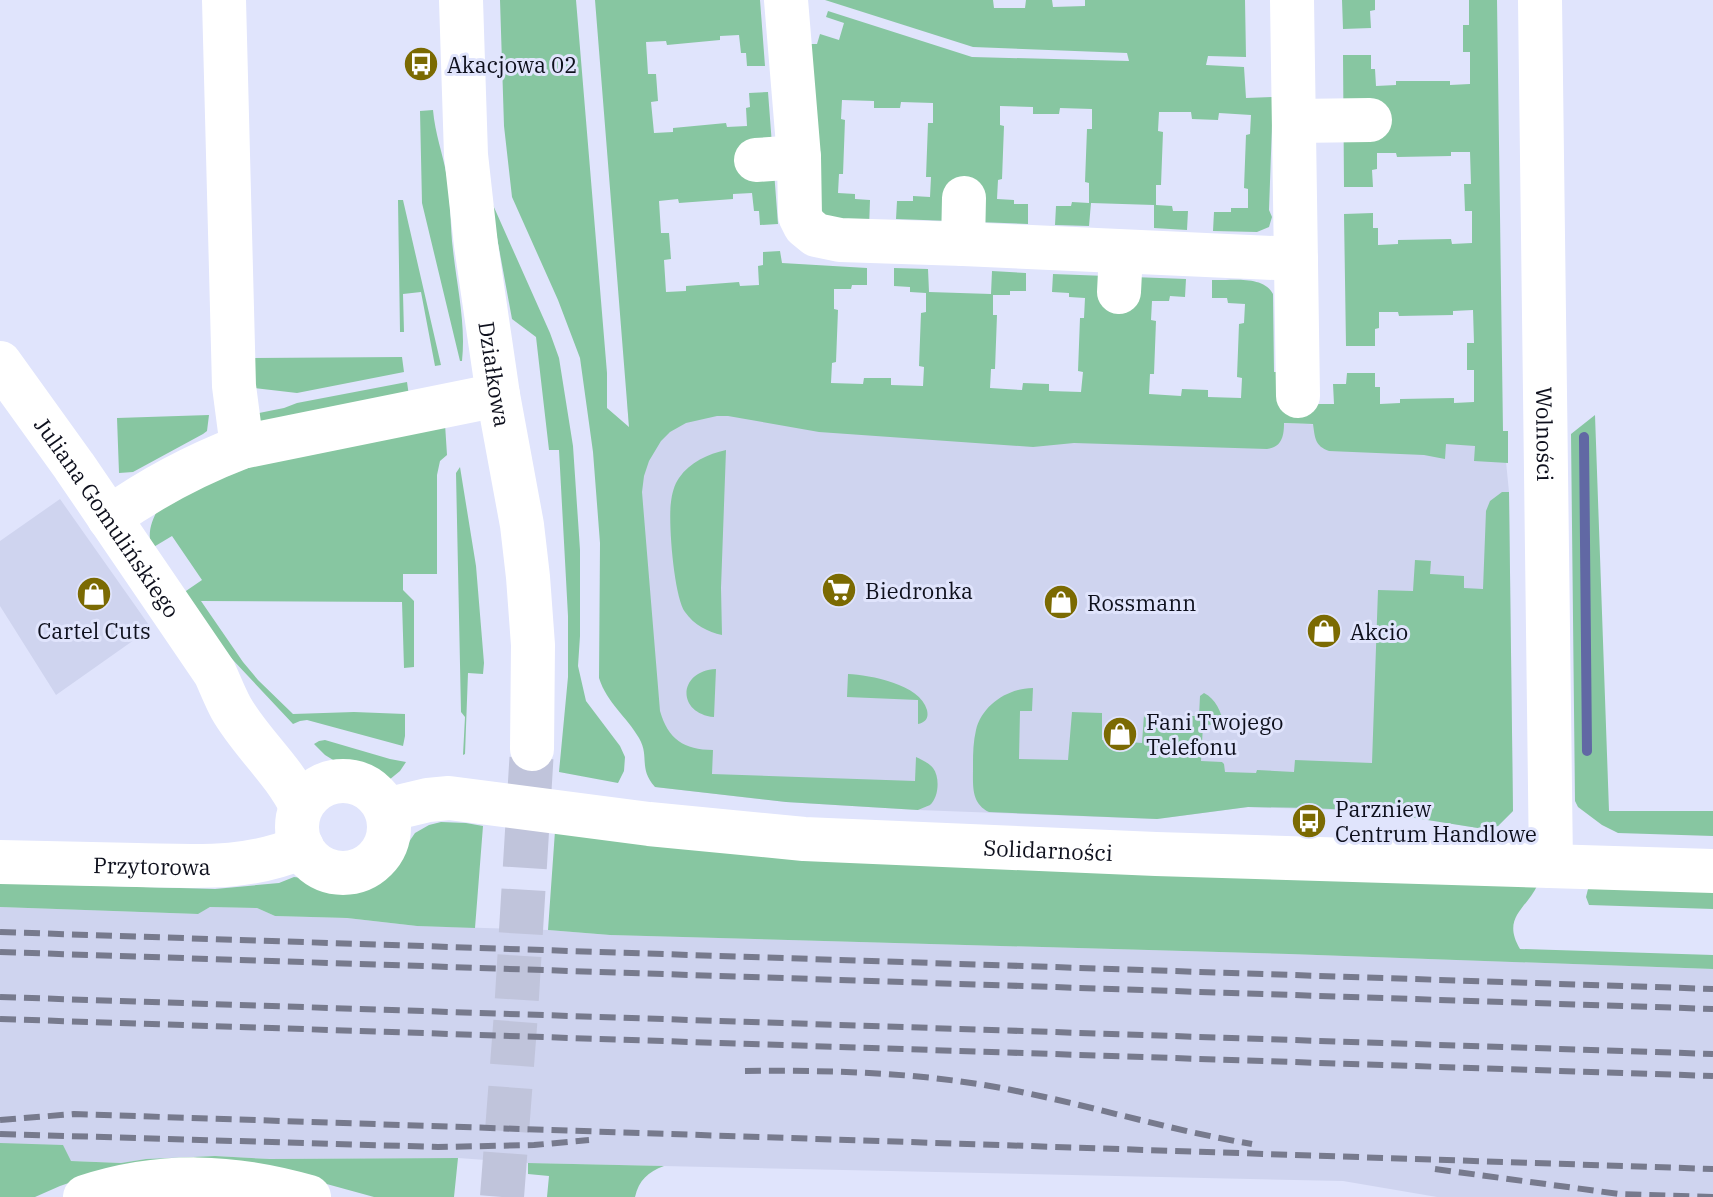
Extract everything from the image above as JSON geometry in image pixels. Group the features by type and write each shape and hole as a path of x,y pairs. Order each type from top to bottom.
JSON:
{"street":[{"path":"224,0 234,386 242,447"},
{"name":"Działkowa","path":"461,0 466,155 476,245 528,577 533,645 532,749"},
{"path":"786,0 799,157 800,216 805,226 816,235 840,240 963,244 1120,272 1296,259"},
{"path":"1292,0 1298,396"},
{"name":"Wolności","path":"1540,0 1551,866"},
{"path":"1295,121 1370,120"},
{"path":"756,160 799,157"},
{"path":"963,244 964,198"},
{"name":"Juliana Gomulińskiego","path":"0,363 215,673 250,692 311,812"},
{"path":"109,518 176,477 242,447 498,395"},
{"path":"341,780 364,785 373,791 386,810 390,830 388,839 378,857 362,869 352,873 332,872 314,863 311,812 341,780"},
{"name":"Solidarności","path":"386,810 449,798 649,824 804,839 1125,853 1713,871"},
{"name":"Przytorowa","path":"0,862 208,866 252,863 268,860 311,812"},
{"path":"85,1197 111,1189 196,1178 253,1184 309,1197"}],"shaded area":[{"path":"627,400 1503,431 1509,492 1513,811 1498,826 1484,829 1371,811 1248,807 1157,819 786,802 655,787"},
{"path":"60,499 151,628 56,695 0,606 0,541"},
{"path":"0,907 197,914 210,907 257,908 275,916 610,935 1713,969 1713,1197 1437,1197 1343,1181 528,1163 458,1158 270,1159 215,1156 121,1163 4,1158 0,1161"}],"green space":[{"path":"500,0 576,0 607,373 607,408 629,427 595,0 760,0 765,66 747,66 746,53 741,53 739,35 667,45 666,41 646,42 648,74 656,74 658,101 651,102 654,133 726,123 727,127 747,126 749,93 768,92 778,224 760,225 759,211 754,211 752,193 733,194 733,199 679,203 678,199 659,201 661,233 669,233 671,259 664,260 666,292 686,291 686,286 739,282 740,286 759,285 758,266 763,265 763,252 780,251 782,263 867,268 867,285 834,289 834,309 838,310 836,362 832,363 831,383 863,384 864,378 891,378 891,385 923,386 924,367 919,366 921,313 926,312 926,293 910,292 910,287 894,286 894,268 928,269 929,292 991,294 992,271 1026,273 1026,291 993,295 993,315 997,315 995,369 991,369 990,388 1022,390 1023,383 1049,384 1049,391 1081,392 1083,372 1078,371 1080,318 1084,318 1085,298 1052,292 1053,274 1186,279 1185,297 1170,296 1169,301 1152,301 1151,320 1156,321 1154,374 1150,374 1149,394 1181,396 1182,389 1208,390 1208,397 1241,398 1242,378 1237,377 1239,324 1244,323 1245,304 1228,303 1227,298 1212,298 1212,280 1237,280 1262,284 1273,294 1274,372 1284,372 1316,404 1334,404 1333,384 1346,384 1347,373 1375,373 1375,387 1380,387 1380,404 1400,403 1400,399 1454,398 1454,403 1474,402 1474,370 1467,370 1467,343 1474,343 1473,310 1453,311 1453,315 1399,316 1398,312 1379,312 1375,346 1346,346 1344,214 1373,213 1373,228 1378,228 1378,245 1398,244 1398,240 1451,239 1452,244 1472,243 1472,211 1465,211 1464,184 1471,184 1470,152 1451,152 1451,156 1397,157 1396,153 1377,153 1377,169 1372,170 1373,187 1344,187 1343,55 1371,55 1376,86 1396,85 1396,81 1470,84 1470,52 1463,52 1463,25 1469,25 1469,0 1497,0 1503,431 1508,431 1508,463 1474,461 1475,446 1446,444 1445,459 1424,455 1329,451 1318,444 1313,424 1284,423 1281,440 1267,449 1074,443 1033,447 819,432 728,416 686,423 661,441 649,461 642,492 660,711 668,729 686,745 713,750 712,774 915,781 916,757 933,768 938,787 930,805 918,810 786,802 655,787 645,768 639,738 607,695 599,678 600,543 593,452 580,358 512,197 504,126"},
{"path":"825,0 993,0 994,8 1025,8 1026,0 1052,0 1053,7 1085,6 1085,0 1245,0 1246,57 1208,56 1206,65 1244,67 1246,98 1273,97 1269,210 1272,217 1269,227 1257,232 1213,231 1214,212 1248,208 1248,189 1244,188 1246,135 1250,134 1251,115 1219,113 1218,120 1192,119 1191,112 1159,112 1158,131 1163,132 1161,185 1156,185 1156,205 1172,206 1173,211 1188,211 1187,230 1154,228 1154,205 1091,203 1089,226 1055,225 1056,206 1071,206 1072,202 1089,203 1089,183 1085,182 1087,129 1092,129 1092,109 1060,108 1059,114 1033,114 1033,107 1000,106 1000,125 1004,126 1002,179 998,180 997,199 1028,204 1028,224 896,219 897,201 913,201 913,196 930,197 931,177 926,177 928,123 933,123 933,103 901,102 900,108 874,108 874,101 842,100 841,119 845,120 843,174 839,174 838,193 855,194 855,199 870,200 869,228 822,221 803,44 817,44 820,34 839,40 844,23 826,17 828,11 972,57 1129,61 1127,53 973,47"},
{"path":"1342,0 1375,0 1375,10 1370,11 1371,28 1343,29"},
{"path":"433,110 448,186 462,319 462,361 422,203 420,111"},
{"path":"398,200 403,200 441,365 435,366 421,292 403,294 404,332 400,332"},
{"path":"491,205 559,358 573,446 580,550 578,666 586,701 625,757 624,771 618,783 559,772 568,677 568,616 559,450 549,450 536,337 512,319"},
{"path":"402,357 404,372 297,393 245,387 245,358"},
{"path":"407,382 409,396 269,423 257,420 254,414 297,403"},
{"path":"209,415 207,431 203,434 133,472 119,473 117,418"},
{"path":"1595,415 1609,811 1713,811 1713,836 1618,833 1602,825 1578,807 1575,801 1571,434"},
{"path":"445,424 447,455 440,461 437,475 437,574 403,574 403,590 414,601 414,667 404,668 402,602 201,601 243,662 293,714 405,714 405,736 403,746 307,720 293,724 216,642 183,593 202,580 172,536 152,548 150,533 158,509 225,472"},
{"path":"726,450 722,635 697,624 681,604 673,559 670,512 671,499 683,472 700,460"},
{"path":"460,467 476,566 484,663 483,674 468,673 463,755 465,717 461,712 456,473"},
{"path":"1502,492 1509,492 1513,811 1498,826 1484,829 1371,811 1310,808 1248,807 1157,819 989,812 976,799 974,740 979,721 997,700 1014,691 1033,688 1032,711 1020,711 1019,759 1068,760 1072,712 1102,713 1102,740 1142,743 1144,715 1166,716 1167,726 1187,727 1188,716 1199,716 1200,696 1204,693 1217,706 1224,724 1203,725 1201,761 1222,762 1225,772 1294,772 1295,760 1372,763 1378,590 1413,591 1415,560 1431,561 1430,574 1464,576 1464,588 1483,589 1486,511 1490,501"},
{"path":"716,669 714,717 693,708 686,692 694,677 703,671"},
{"path":"848,674 869,676 905,687 922,701 927,710 926,720 918,724 918,700 847,697"},
{"path":"325,740 406,762 389,780 380,778 325,755 314,744"},
{"path":"441,822 483,826 475,928 275,916 257,908 210,907 198,914 0,907 0,883 215,889 279,883 294,877 333,887 353,887 366,884 392,867 415,833"},
{"path":"555,831 1538,884 1514,921 1513,929 1520,949 1713,955 1713,969 610,935 548,930"},
{"path":"1589,885 1713,889 1713,909 1589,905 1586,897"},
{"path":"0,1143 63,1145 71,1161 121,1163 215,1156 270,1159 458,1158 454,1197 374,1197 272,1169 92,1175 35,1197 0,1197"},
{"path":"528,1163 664,1166 645,1177 635,1197 547,1197 549,1176 528,1174"}],"waterway":[{"path":"1584,437 1587,751"}],"tunnel":[{"path":"502,1197 532,749"}],"railway":[{"path":"0,932 1713,989"},
{"path":"0,952 1713,1009"},
{"path":"0,997 1713,1054"},
{"path":"0,1019 1713,1076"},
{"path":"745,1071 865,1073 955,1081 1018,1091 1252,1144"},
{"path":"0,1120 74,1114 1713,1169"},
{"path":"0,1134 438,1147 534,1145 589,1140"},
{"path":"1435,1169 1619,1194 1713,1197"}],"place":[{"name":"Akacjowa 02","path":"421,64"},
{"name":"Biedronka","path":"839,590"},
{"name":"Cartel Cuts","path":"94,594"},
{"name":"Rossmann","path":"1061,602"},
{"name":"Akcio","path":"1324,631"},
{"name":"Fani Twojego Telefonu","path":"1120,734"},
{"name":"Parzniew Centrum Handlowe","path":"1309,821"}]}
